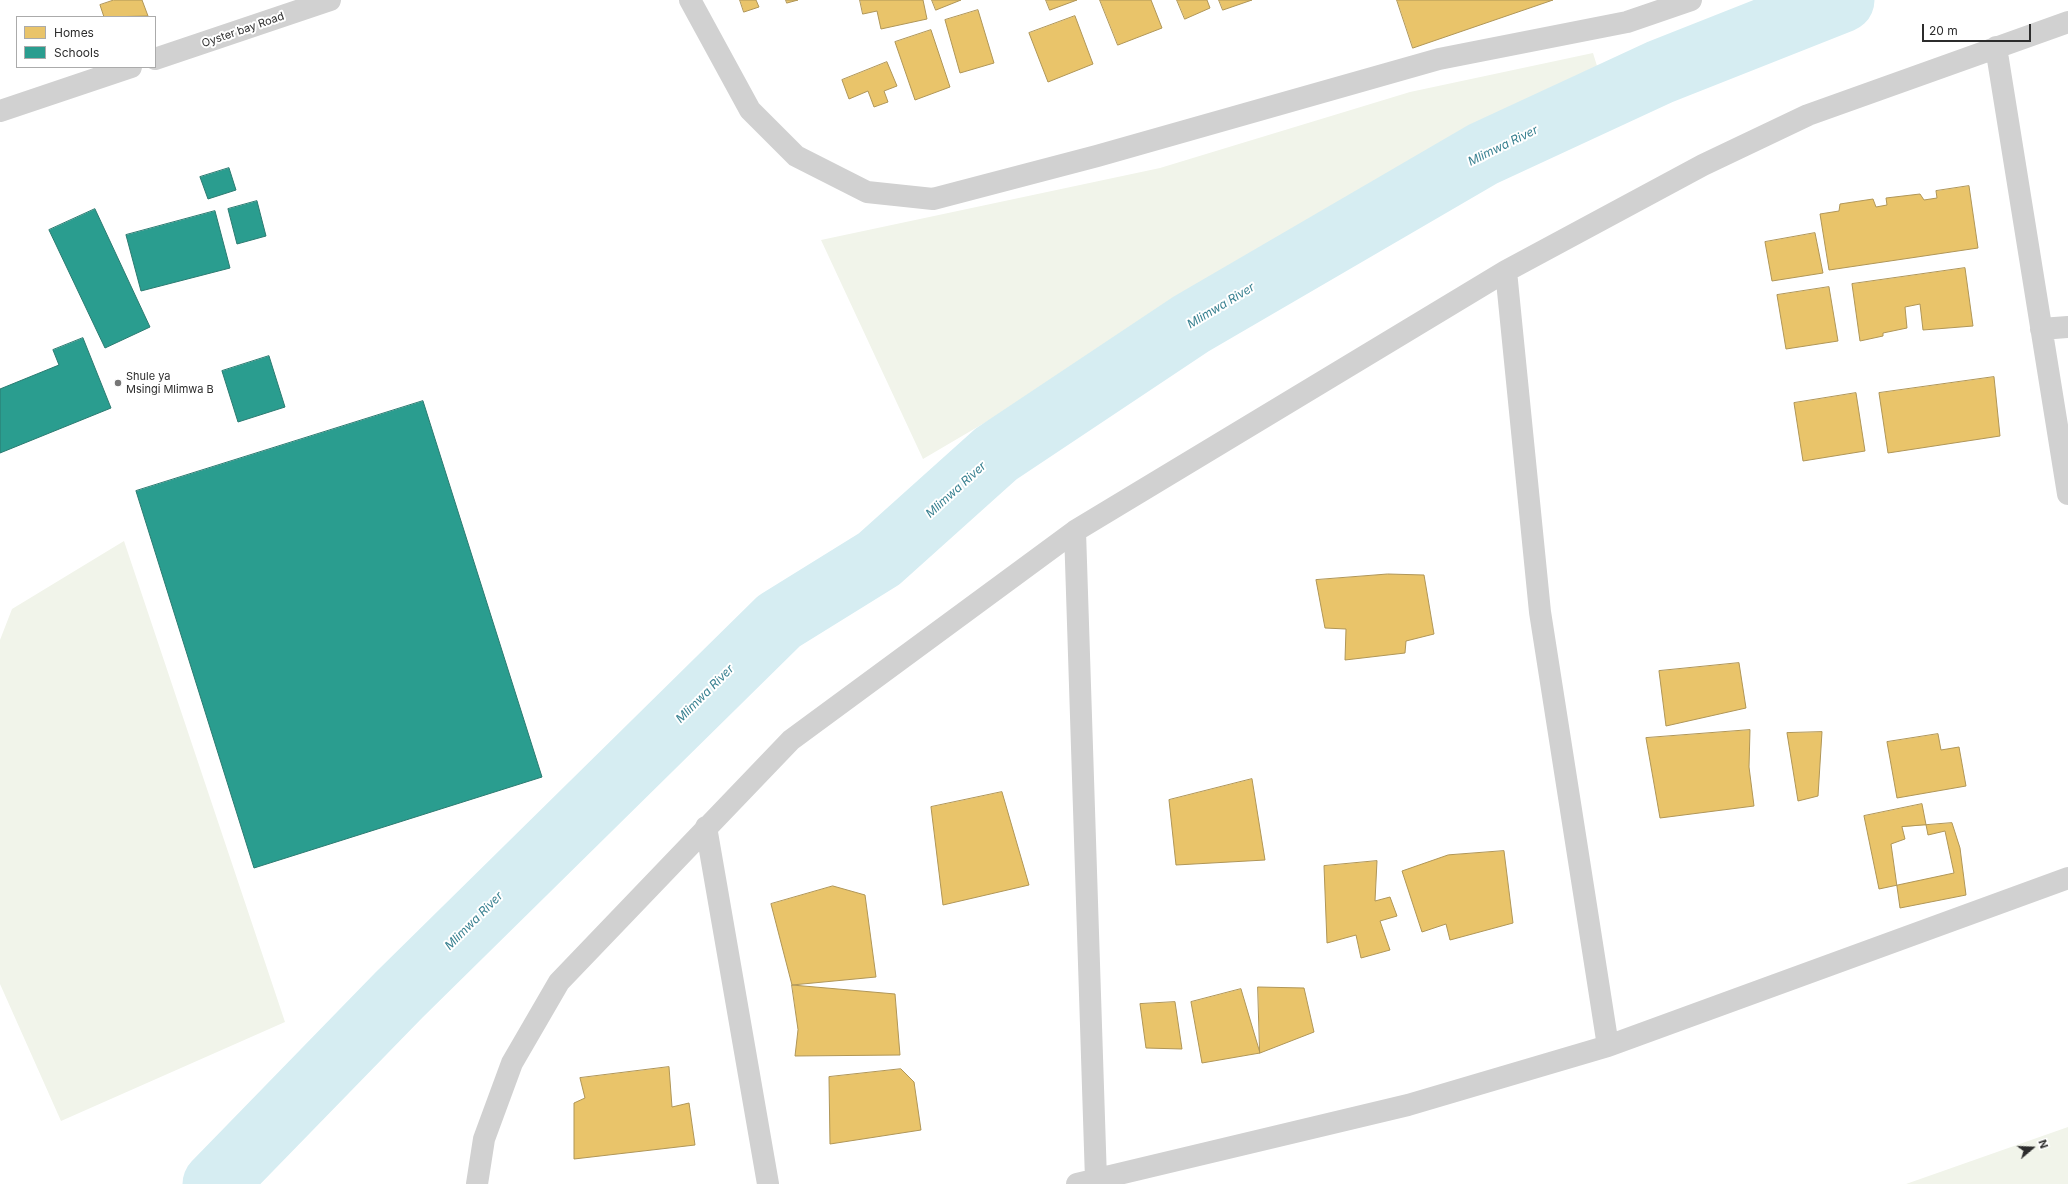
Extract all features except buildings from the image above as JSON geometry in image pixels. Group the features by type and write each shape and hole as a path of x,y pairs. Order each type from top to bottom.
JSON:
{"street":[{"name":"Oyster bay Road","path":"156,59 330,0"},
{"path":"690,0 750,110 796,156 867,192 933,199 1097,156 1439,59 1627,22 1691,0"},
{"path":"477,1184 484,1139 512,1063 559,982 791,740 1075,531 1506,270 1703,165 1808,115 2068,22"},
{"path":"1996,47 2068,494"},
{"path":"0,111 128,68"},
{"path":"1506,270 1540,612 1608,1046"},
{"path":"2041,329 2068,328"},
{"path":"1075,531 1087,1182 1408,1105 1608,1046 2068,878"},
{"path":"706,827 768,1184"}],"shaded area":[{"path":"1593,53 1601,79 1393,183 923,459 821,240 1160,168 1410,92"},
{"path":"124,541 285,1022 61,1121 0,984 0,640 12,609"},
{"path":"2068,1127 2068,1184 1906,1184"}],"waterway":[{"name":"Mlimwa River","path":"215,1184 399,995 779,621 879,559 996,454 1191,324 1483,154 1660,72 1842,0"}],"place":[{"name":"Shule ya Msingi Mlimwa B","path":"118,383"}]}
